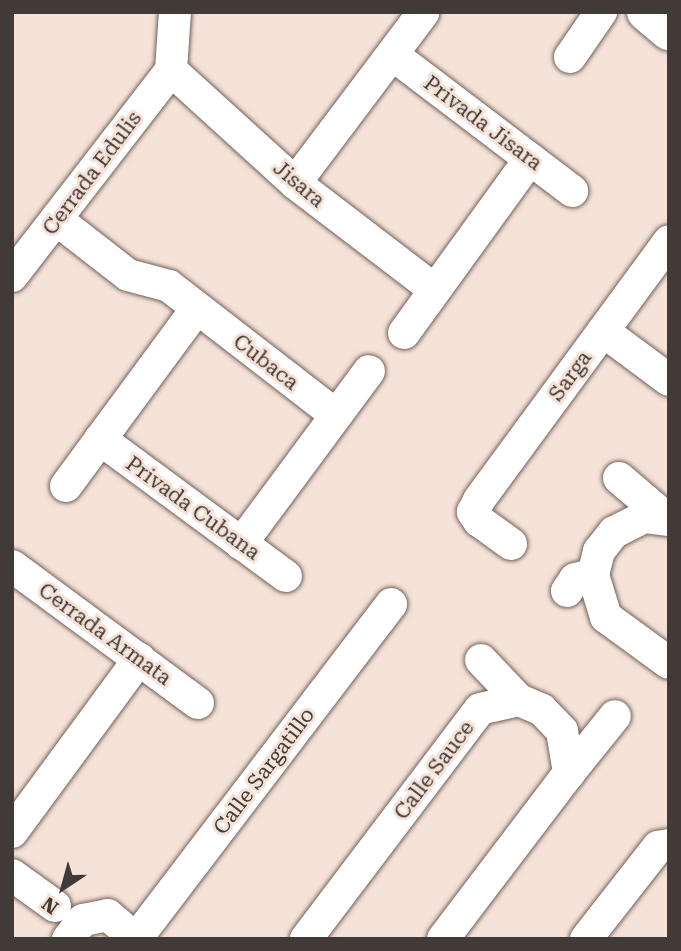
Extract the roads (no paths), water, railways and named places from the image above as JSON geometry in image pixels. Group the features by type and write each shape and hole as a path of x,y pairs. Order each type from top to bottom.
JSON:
{"street":[{"path":"171,69 175,12"},
{"path":"570,57 601,12"},
{"path":"646,12 669,31"},
{"path":"295,183 423,13"},
{"name":"Privada Jisara","path":"393,55 572,191"},
{"name":"Jisara","path":"171,69 295,183 435,290"},
{"name":"Cerrada Edulis","path":"12,276 24,238 56,219 171,69"},
{"path":"404,333 530,159"},
{"name":"Cubaca","path":"56,219 128,275 153,278 197,308 336,415"},
{"name":"Sarga","path":"511,544 473,512 669,241"},
{"path":"66,486 197,308"},
{"path":"603,331 669,380"},
{"path":"241,544 369,371"},
{"name":"Privada Cubana","path":"100,439 286,576"},
{"path":"619,478 667,519"},
{"path":"667,519 644,517 614,532 599,551 593,575 607,617 669,663"},
{"name":"Cerrada Armata","path":"12,566 198,703"},
{"path":"567,591 575,579 593,575"},
{"name":"Calle Sargatillo","path":"136,939 391,604"},
{"path":"12,832 139,659"},
{"path":"481,660 519,700 562,731 569,773"},
{"name":"Calle Sauce","path":"306,939 480,709 519,700"},
{"path":"443,939 615,716"},
{"path":"586,939 665,841"},
{"path":"12,875 55,906"},
{"path":"68,939 83,920 108,915 136,939"}]}
